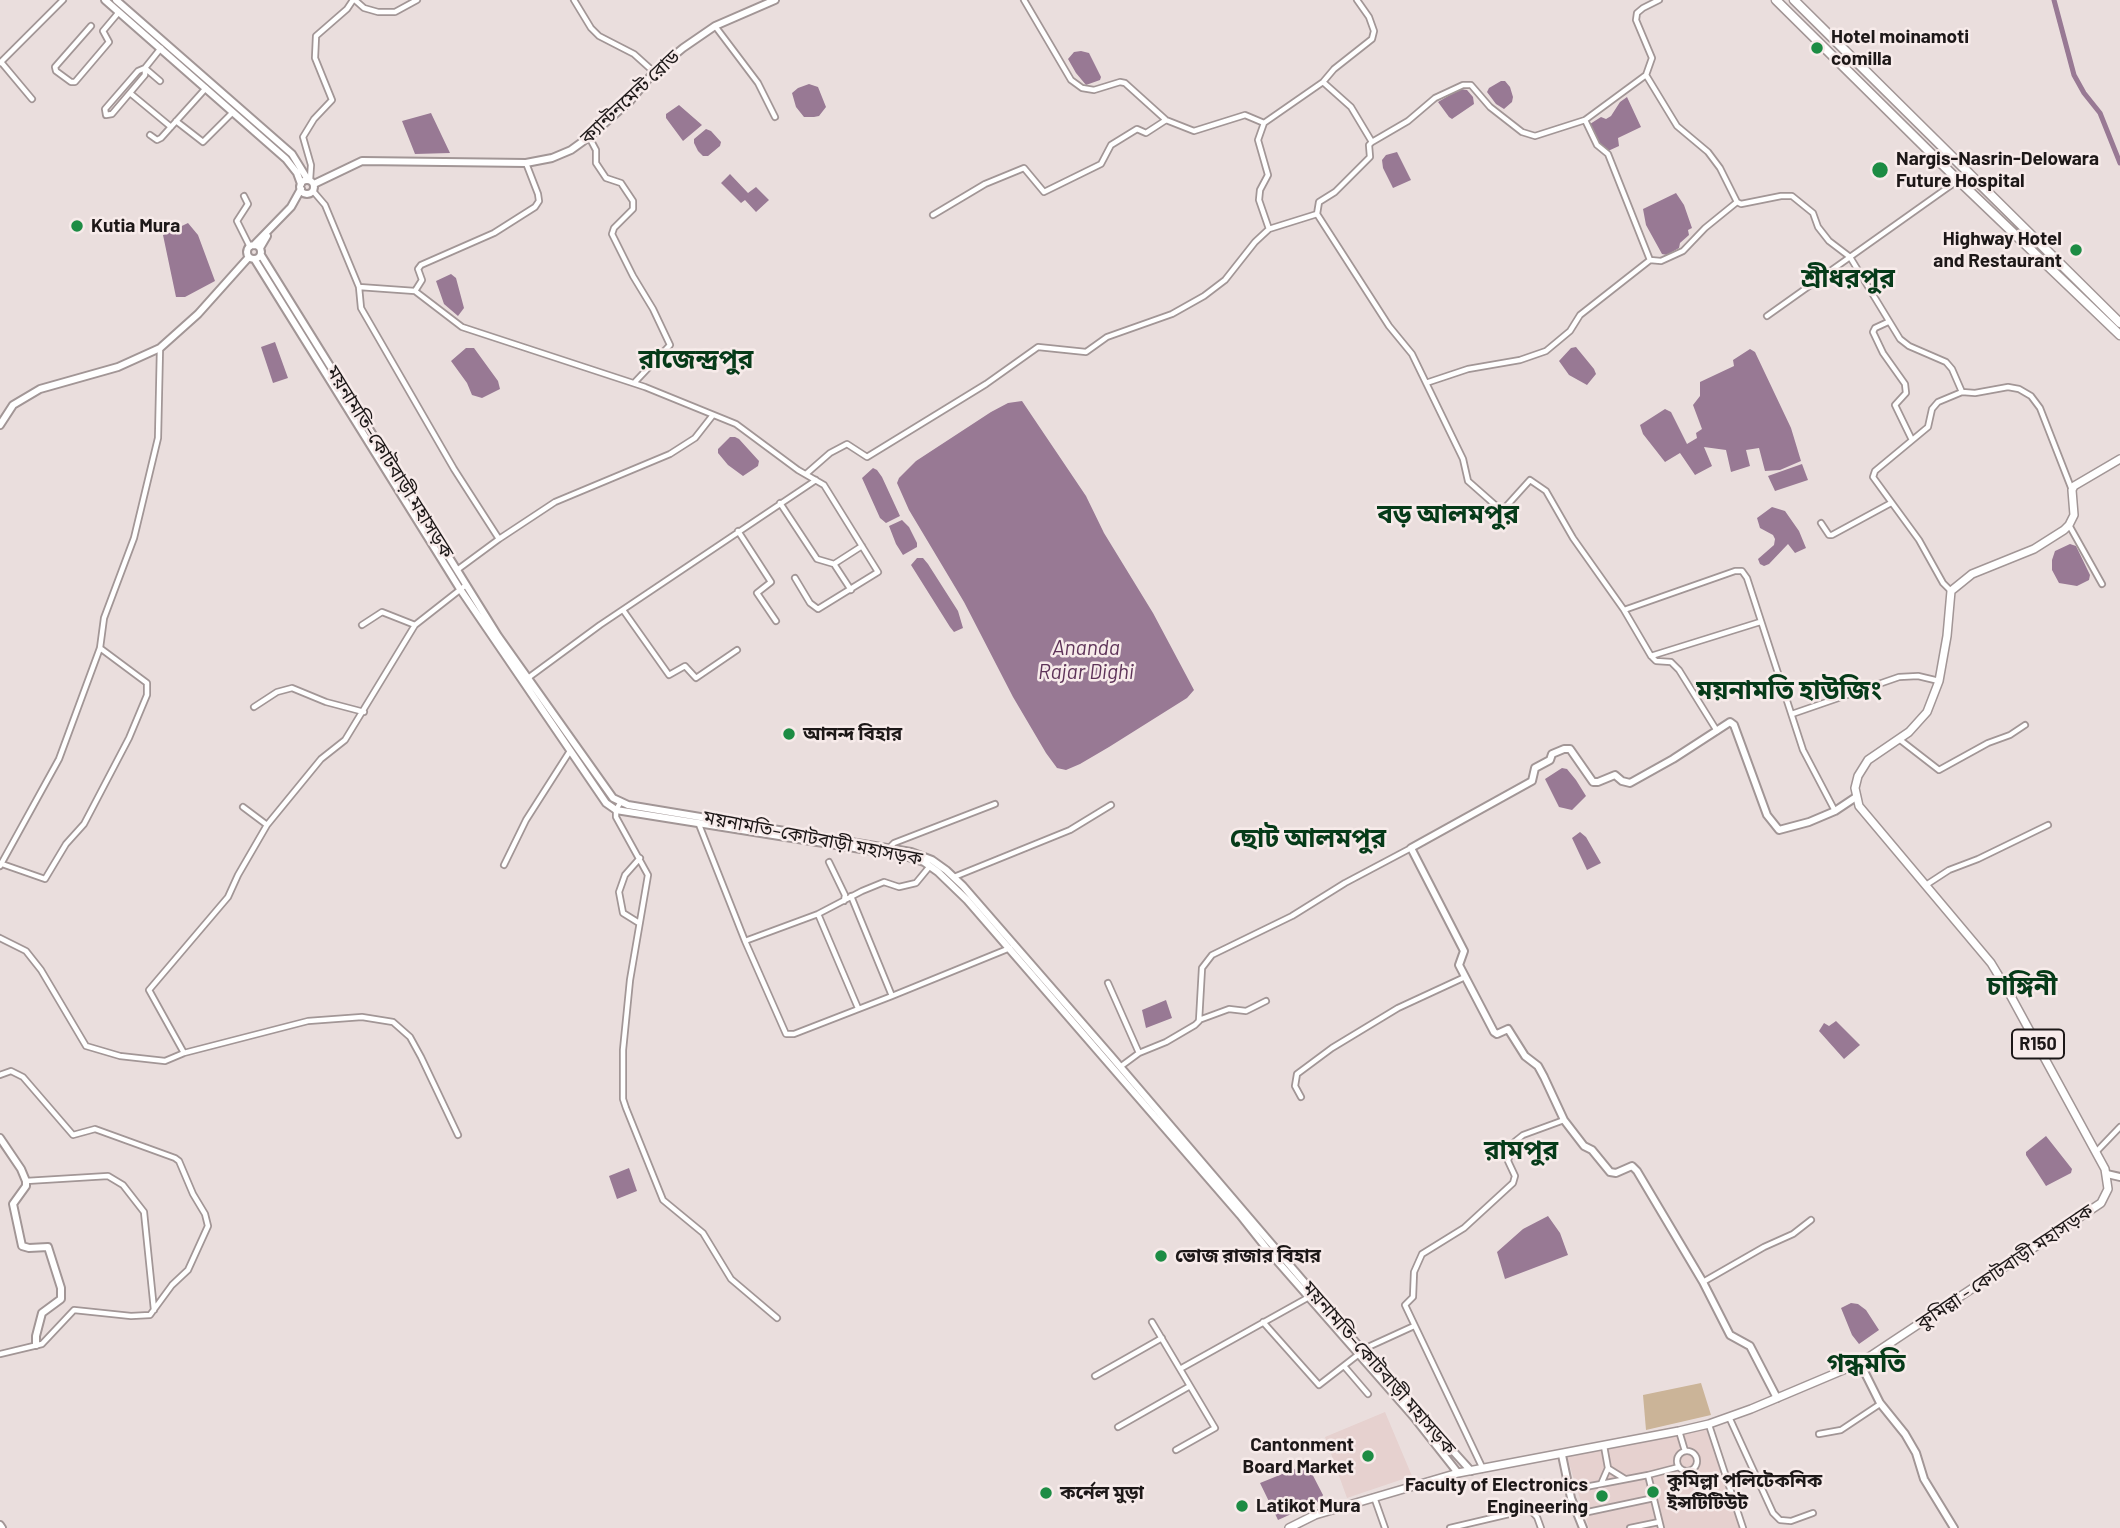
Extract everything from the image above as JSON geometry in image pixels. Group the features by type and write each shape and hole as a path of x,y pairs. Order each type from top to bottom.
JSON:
{"highway":[{"path":"1776,0 1958,180 2117,322"},
{"path":"1794,0 2117,322 2120,335"},
{"path":"2117,322 2110,331 2120,341"}],"main road":[{"path":"105,0 292,154 307,186"},
{"path":"116,0 206,88 286,159 307,186"},
{"name":"ক্যান্টনমেন্ট রোড","path":"307,186 362,161 526,163 562,154 589,137 630,101 654,72 683,48 715,26 775,0"},
{"path":"0,425 13,405 40,389 118,367 160,348 198,314 255,252 307,186"},
{"name":"ময়নামতি–কোটবাড়ী মহাসড়ক","path":"255,252 522,682 606,803 615,810 699,820 888,851 911,852 932,860 954,877 1309,1297 1471,1471"},
{"path":"1777,1398 1750,1346 1730,1335 1703,1282 1635,1168 1632,1166 1616,1173 1610,1172 1564,1121 1538,1066 1525,1056 1508,1029 1495,1033 1459,962 1464,951 1411,848 1532,781 1535,768 1550,761 1552,754 1564,748 1570,749 1593,782 1615,775 1630,783 1730,722 1734,725 1767,815 1779,830 1835,811 1856,797 1855,788 1862,766 1909,732 1927,712 1939,681 1951,591 1972,574 2050,540 2069,525 2074,515 2072,490 2081,481 2120,459"},
{"name":"ময়নামতি–কোটবাড়ী মহাসড়ক","path":"384,460 457,570 463,587 608,792 621,803 699,820"},
{"name":"R150","path":"1856,797 1859,806 1991,964 2107,1174"},
{"name":"ময়নামতি–কোটবাড়ী মহাসড়ক","path":"888,851 930,866 951,883 1011,947 1120,1067 1420,1424 1458,1473"},
{"path":"0,1138 22,1169 26,1181 26,1186 13,1204 22,1245 29,1248 48,1247 62,1293 61,1299 42,1312 36,1345"},
{"path":"2107,1174 2120,1177"},
{"name":"কুমিল্লা - কোটবাড়ী মহাসড়ক","path":"1289,1528 1315,1515 1458,1473 1562,1455 1709,1424 1860,1363 2096,1208 2108,1189 2107,1174"},
{"path":"1860,1363 1880,1403 1905,1434 1916,1453 1924,1479 1955,1528"},
{"path":"1562,1455 1571,1498 1583,1528"}],"street":[{"path":"32,99 0,62 63,0"},
{"path":"416,0 395,12 377,12 364,8 354,0 316,36 315,58 332,100 314,119 303,137 311,165 307,186 325,205 359,287 361,308 454,469 499,539"},
{"path":"574,0 590,28 599,36 634,54 654,72"},
{"path":"1024,0 1071,80 1083,88 1094,90 1119,82 1125,83 1166,120 1194,131 1245,115 1264,122"},
{"path":"1269,229 1259,200 1260,190 1268,175 1258,140 1264,122 1323,82 1334,69 1372,38 1374,31 1369,17 1357,0"},
{"path":"1659,0 1637,13 1636,20 1652,58 1646,75 1586,120 1535,136 1522,132 1490,107 1471,85 1463,85 1434,98 1408,121 1372,142 1369,145 1370,158 1335,192 1319,202 1317,214 1389,326 1412,354 1463,460 1466,478 1472,486 1502,511 1533,480 1546,491 1573,538 1624,610 1650,656 1656,661 1671,662 1679,670 1717,731"},
{"path":"90,26 55,66 56,71 71,82 75,82 109,42 103,31 119,12"},
{"path":"715,26 758,82 775,117"},
{"path":"145,68 145,75 112,114 106,115 104,109 163,46"},
{"path":"145,68 160,81"},
{"path":"1646,75 1677,126 1708,152 1720,168 1737,202 1741,204 1792,196 1812,213 1818,227 1829,241 1850,257 1900,339 1909,346 1946,362 1962,392"},
{"path":"1323,82 1350,107 1372,142"},
{"path":"150,135 159,140 206,88"},
{"path":"130,93 171,127"},
{"path":"176,121 203,142 233,112"},
{"path":"933,215 985,184 1024,169 1044,192 1101,164 1111,145 1137,129 1146,133 1166,120"},
{"path":"1586,120 1597,145 1608,154 1650,260"},
{"path":"589,137 596,150 596,163 606,178 621,183 634,201 633,209 612,234 670,342 669,347 634,383"},
{"path":"415,291 422,280 418,269 421,265 495,233 535,207 539,201 538,194 526,163"},
{"path":"1767,316 1958,180"},
{"path":"244,196 248,204 237,221 255,252"},
{"path":"1426,383 1468,369 1520,360 1546,351 1570,331 1580,315 1650,260 1661,261 1683,251 1705,228 1737,202"},
{"path":"806,474 830,453 847,444 867,457 986,384 1038,347 1086,352 1107,337 1172,314 1204,296 1225,280 1269,229 1317,214"},
{"path":"359,287 415,291 462,327 634,383 736,424 829,492 878,572 818,609 810,603 795,578"},
{"path":"1888,322 1875,328 1873,332 1883,353 1905,384 1906,393 1895,405 1912,440"},
{"path":"100,648 147,683 147,695 129,738 84,824 66,844 44,879 1,865 59,759 100,648 104,618 134,538 158,438 160,348"},
{"path":"1951,591 1943,583 1919,540 1873,477 1875,471 1928,428 1932,409 1938,402 1962,392 1975,393 2008,387 2019,389 2031,396 2040,408 2072,490"},
{"path":"457,570 555,502 670,454 695,438 713,415"},
{"path":"527,678 816,480"},
{"path":"780,503 817,559 834,564 850,590"},
{"path":"1821,523 1829,535 1832,535 1891,503"},
{"path":"2069,525 2102,584"},
{"path":"738,531 771,582 757,593 776,621"},
{"path":"834,564 863,546"},
{"path":"1624,610 1735,571 1742,572 1747,578 1806,758 1835,811"},
{"path":"184,1053 149,990 228,897 267,825 321,759 345,740 415,625 463,587"},
{"path":"623,610 669,675 685,666 696,678 737,650"},
{"path":"362,625 382,612 415,625"},
{"path":"1650,656 1760,622"},
{"path":"1792,714 1899,677 1918,676 1939,681"},
{"path":"254,707 276,692 292,688 326,702 364,712"},
{"path":"1899,739 1939,771 2025,725"},
{"path":"504,865 532,810 571,750"},
{"path":"621,803 615,810 616,817 648,875 639,923 623,1050 623,1099 663,1200 703,1233 732,1279 777,1318"},
{"path":"888,851 894,843 995,804"},
{"path":"954,877 1070,830 1111,805"},
{"path":"243,807 267,825"},
{"path":"699,820 745,941 786,1034 794,1034 1011,947"},
{"path":"1926,885 1949,870 1979,859 2048,825"},
{"path":"1199,1021 1202,968 1212,956 1280,922 1411,848"},
{"path":"639,923 623,913 619,892 625,875 640,858"},
{"path":"829,862 845,895 844,901"},
{"path":"745,941 818,914 887,881 899,887 916,883 930,866"},
{"path":"851,896 892,996"},
{"path":"818,914 858,1008"},
{"path":"0,938 26,951 41,970 86,1046 120,1056 165,1061 184,1053 308,1021 362,1017 393,1022 410,1037 458,1135"},
{"path":"1301,1097 1295,1086 1297,1074 1332,1048 1398,1008 1465,977"},
{"path":"1108,983 1139,1053"},
{"path":"1120,1067 1139,1053 1166,1042 1221,1010 1246,1011 1266,1000"},
{"path":"0,1075 11,1071 23,1077 73,1135 95,1129 179,1161 205,1214 208,1226 188,1270 172,1285 154,1312 131,1316 74,1310 42,1344 0,1354"},
{"path":"1483,1469 1405,1305 1413,1297 1414,1272 1422,1254 1464,1228 1514,1183 1509,1156 1517,1138 1564,1121"},
{"path":"2097,1152 2120,1127"},
{"path":"26,1181 108,1176 123,1185 144,1212 154,1312"},
{"path":"1703,1282 1764,1247 1793,1234 1811,1220"},
{"path":"1180,1369 1309,1297"},
{"path":"1153,1322 1215,1429 1176,1450"},
{"path":"1263,1322 1316,1385 1321,1384 1360,1352 1414,1326"},
{"path":"1095,1376 1162,1338"},
{"path":"1344,1366 1368,1394"},
{"path":"1118,1427 1190,1386"},
{"path":"1819,1434 1841,1430 1880,1403"},
{"path":"1729,1417 1773,1513 1780,1520 1791,1521 1813,1513"},
{"path":"1709,1424 1743,1528"},
{"path":"1679,1431 1685,1451"},
{"path":"1604,1446 1608,1468 1616,1476 1625,1479"},
{"path":"1580,1488 1679,1467 1691,1471 1696,1467 1696,1456 1685,1451"},
{"path":"1679,1467 1679,1457 1685,1451"},
{"path":"1601,1483 1608,1468"},
{"path":"1630,1528 1660,1525 1648,1475"},
{"path":"1374,1496 1385,1528"},
{"path":"1588,1512 1654,1499"},
{"path":"1450,1528 1522,1511 1531,1511 1538,1517 1541,1528"}],"shaded area":[{"path":"1701,1383 1711,1415 1646,1430 1643,1395"},
{"name":"Cantonment Board Market","path":"1385,1412 1412,1476 1347,1498 1325,1437"},
{"name":"কুমিল্লা পলিটেকনিক ইন্সটিটিউট","path":"1709,1427 1740,1528 1589,1528 1567,1457"}],"water":[{"path":"1074,52 1089,53 1100,80 1086,85 1076,73 1068,59"},
{"path":"1505,81 1510,87 1513,97 1512,102 1504,109 1496,104 1487,92"},
{"path":"809,84 818,87 826,107 819,116 804,117 796,107 792,93"},
{"path":"1460,89 1467,90 1473,97 1474,104 1452,119 1438,102"},
{"path":"1627,97 1641,127 1618,138 1619,146 1608,151 1596,139 1590,124 1601,117 1606,119 1611,116 1620,102"},
{"path":"679,105 702,125 683,141 666,118 666,114"},
{"path":"431,113 450,153 415,154 402,121"},
{"path":"706,129 721,142 708,156 703,156 694,139"},
{"path":"1397,152 1411,180 1393,188 1382,160 1386,155"},
{"path":"730,174 748,193 756,187 769,200 756,212 745,200 741,203 721,183"},
{"path":"1676,193 1684,205 1692,228 1688,230 1689,235 1680,243 1679,248 1667,255 1662,254 1646,225 1643,209"},
{"path":"188,223 198,235 215,281 185,297 176,297 163,235"},
{"path":"451,274 456,278 464,308 458,316 444,304 436,281"},
{"path":"275,342 288,378 273,383 261,347"},
{"path":"1576,347 1596,374 1587,385 1569,375 1559,361 1571,348"},
{"path":"466,348 474,348 498,381 500,389 482,398 472,395 451,361"},
{"path":"1750,349 1755,352 1791,428 1801,461 1780,470 1765,471 1759,448 1746,450 1750,466 1731,472 1726,450 1704,447 1712,466 1695,475 1680,453 1665,462 1643,434 1640,425 1665,409 1671,412 1687,444 1697,438 1696,433 1702,429 1693,405 1700,396 1700,382 1734,366 1733,360"},
{"name":"Ananda Rajar Dighi","path":"1022,401 1086,496 1104,533 1153,613 1194,690 1187,698 1109,747 1066,770 1057,768 1046,753 1013,697 964,602 909,510 897,483 916,461 991,412 1008,403"},
{"path":"730,437 739,439 759,461 758,466 743,476 718,453 718,449"},
{"path":"1802,464 1808,480 1775,491 1768,476"},
{"path":"873,468 882,477 900,516 886,523 880,518 862,478"},
{"path":"1772,507 1785,511 1799,531 1806,548 1795,553 1788,544 1764,566 1758,559 1774,545 1775,539 1760,528 1757,518"},
{"path":"902,520 917,543 917,547 903,555 889,526"},
{"path":"2070,544 2076,546 2090,575 2089,580 2077,586 2059,583 2052,570 2055,551"},
{"path":"917,558 923,558 928,564 958,611 963,628 954,632 950,627 911,565"},
{"path":"1562,768 1567,769 1586,796 1572,810 1559,807 1545,779"},
{"path":"1580,832 1586,837 1601,863 1587,870 1572,838"},
{"path":"1166,1000 1172,1018 1146,1028 1142,1010"},
{"path":"1836,1021 1860,1045 1844,1059 1819,1031 1824,1023 1829,1026"},
{"path":"2046,1136 2072,1169 2071,1173 2046,1186 2026,1152"},
{"path":"629,1168 637,1191 617,1199 609,1176"},
{"path":"1548,1216 1560,1233 1568,1255 1505,1279 1497,1252 1523,1229"},
{"path":"1851,1303 1866,1310 1879,1330 1859,1344 1852,1335 1841,1308"},
{"path":"1307,1464 1323,1495 1320,1501 1278,1520 1260,1483"}],"waterway":[{"path":"2054,0 2074,75 2100,113 2120,163"}],"place":[{"name":"Hotel moinamoti comilla","path":"1817,48"},
{"name":"Nargis-Nasrin-Delowara Future Hospital","path":"1880,170"},
{"name":"Kutia Mura","path":"77,226"},
{"name":"Highway Hotel and Restaurant","path":"2076,250"},
{"name":"আনন্দ বিহার","path":"789,734"},
{"name":"ভোজ রাজার বিহার","path":"1161,1256"},
{"name":"Cantonment Board Market","path":"1368,1456"},
{"name":"কুমিল্লা পলিটেকনিক ইন্সটিটিউট","path":"1653,1492"},
{"name":"কর্নেল মুড়া","path":"1046,1493"},
{"name":"Faculty of Electronics Engineering","path":"1602,1496"},
{"name":"Latikot Mura","path":"1242,1506"}],"district":[{"name":"শ্রীধরপুর","path":"1848,278"},
{"name":"রাজেন্দ্রপুর","path":"696,359"},
{"name":"বড় আলমপুর","path":"1448,514"},
{"name":"ময়নামতি হাউজিং","path":"1789,690"},
{"name":"ছোট আলমপুর","path":"1308,838"},
{"name":"চাঙ্গিনী","path":"2022,986"},
{"name":"রামপুর","path":"1521,1150"},
{"name":"গন্ধমতি","path":"1866,1363"}]}
